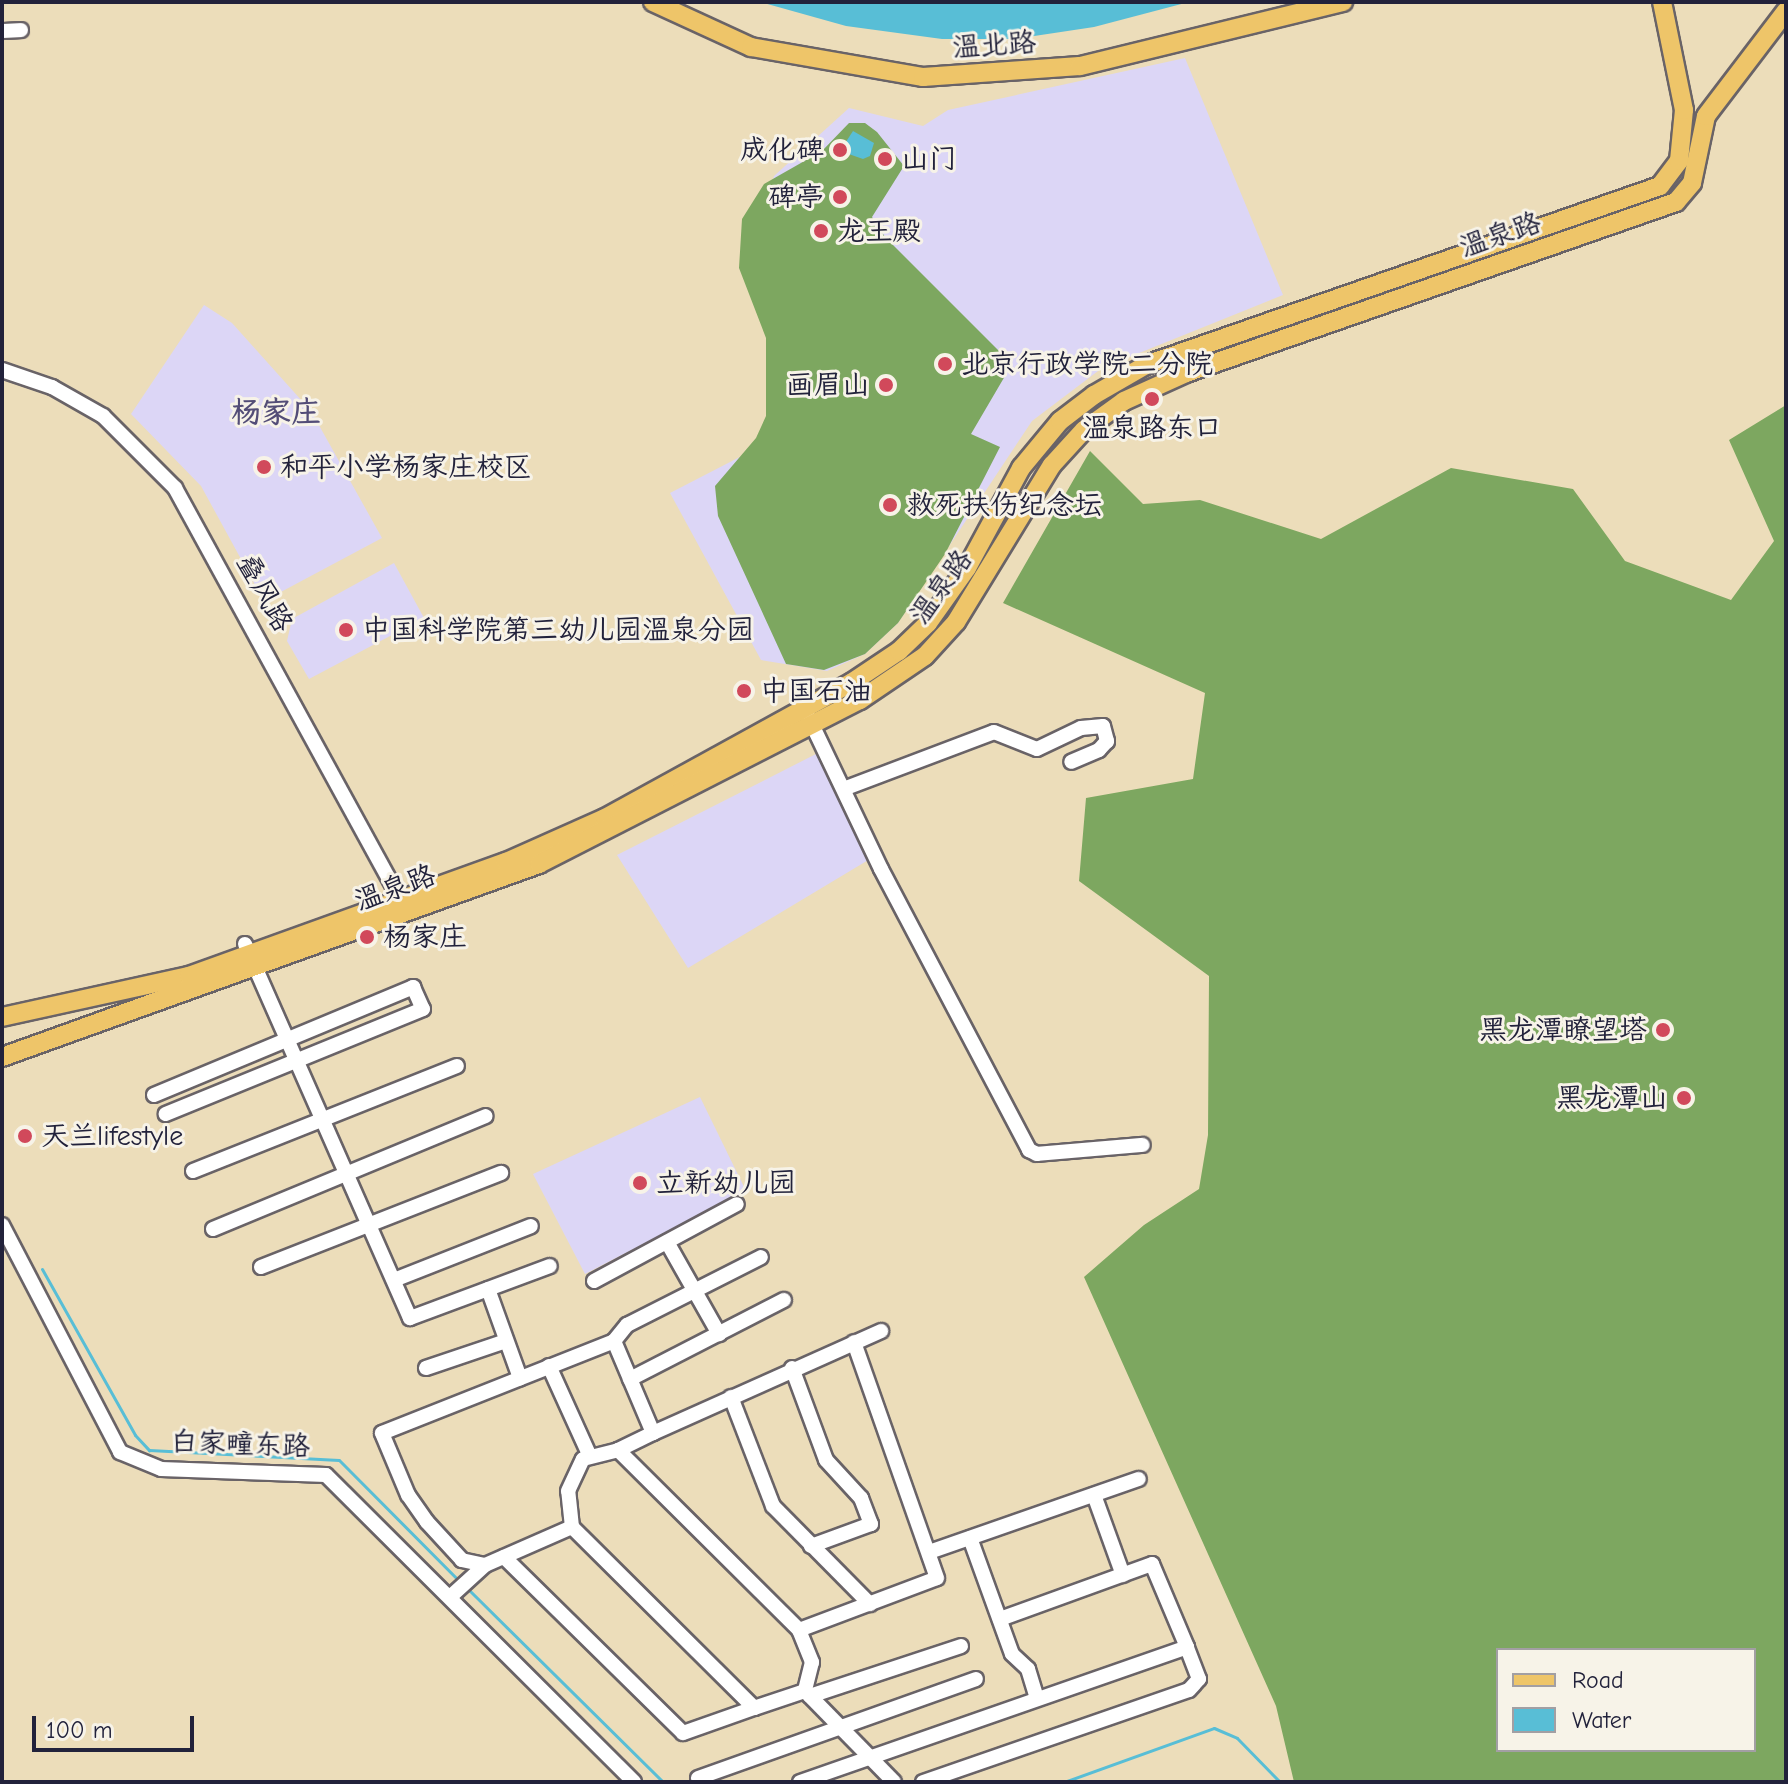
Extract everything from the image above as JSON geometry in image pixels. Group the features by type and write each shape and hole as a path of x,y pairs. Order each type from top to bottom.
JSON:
{"main road":[{"name":"温北路","path":"653,2 751,47 923,77 1080,66 1343,2"},
{"name":"温泉路","path":"809,717 874,669 928,623 967,568 1021,468 1060,421 1094,395 1146,365 1646,193 1669,178 1679,161 1683,129 1662,2"},
{"name":"温泉路","path":"2,1017 189,976 404,907 554,842 809,717 895,679 925,656 978,590 1052,465 1084,430 1124,401 1186,373 1654,211 1686,194 1706,116 1786,11"},
{"path":"1646,193 1662,199 1654,211"},
{"name":"温泉路","path":"2,1057 250,955"}],"street":[{"path":"2,31 21,30"},
{"name":"叠风路","path":"2,370 52,387 103,416 175,488 404,907"},
{"path":"809,717 846,788 881,869 1029,1150 1037,1154 1143,1145"},
{"path":"846,788 994,732 1037,749 1081,728 1103,726 1107,741 1099,750 1071,762"},
{"path":"250,955 410,1318 550,1266"},
{"path":"154,1095 413,987 423,1009 166,1114"},
{"path":"193,1171 457,1066"},
{"path":"213,1229 486,1116"},
{"path":"261,1267 501,1173"},
{"path":"594,1281 737,1204"},
{"name":"白家疃东路","path":"2,1225 120,1452 161,1469 326,1475 460,1590 634,1782"},
{"path":"394,1280 531,1226"},
{"path":"667,1242 719,1334"},
{"path":"485,1565 462,1560 427,1522 408,1495 382,1433 614,1341 627,1325 761,1257"},
{"path":"488,1289 520,1378"},
{"path":"630,1379 784,1300"},
{"path":"589,1454 618,1450 792,1368 881,1331"},
{"path":"426,1368 506,1341"},
{"path":"614,1341 653,1433"},
{"path":"799,1630 937,1578 854,1342"},
{"path":"549,1366 589,1454"},
{"path":"792,1368 826,1460 861,1498 871,1524 811,1546"},
{"path":"731,1397 773,1506 870,1604"},
{"path":"618,1450 799,1630 812,1662 808,1694"},
{"path":"589,1454 568,1491 572,1527 754,1708"},
{"path":"929,1552 1139,1479"},
{"path":"1094,1495 1123,1575"},
{"path":"460,1590 485,1565 572,1527"},
{"path":"970,1538 1012,1654 1028,1669 1037,1698"},
{"path":"504,1557 683,1733 754,1708 961,1646"},
{"path":"923,1782 1189,1690 1199,1679 1152,1564 1000,1619"},
{"path":"800,1782 868,1755 1187,1647"},
{"path":"698,1778 976,1679"},
{"path":"808,1694 894,1782"}],"shaded area":[{"name":"北京行政学院二分院","path":"1185,58 1283,295 1102,368 1032,421 898,623 865,654 827,671 761,660 670,493 767,443 779,360 758,227 774,176 849,108 923,126 948,110"},
{"name":"和平小学杨家庄校区","path":"204,305 232,323 311,411 382,538 264,601 201,486 131,414"},
{"name":"中国科学院第三幼儿园温泉分园","path":"394,563 424,618 309,679 287,641 292,619"},
{"path":"816,754 870,859 688,968 617,855"},
{"name":"立新幼儿园","path":"700,1097 746,1191 585,1274 533,1174"}],"green space":[{"path":"849,123 865,123 877,132 904,166 872,217 885,237 1000,352 1005,376 971,434 1000,447 945,554 898,623 865,654 824,670 786,664 718,516 715,486 756,438 766,416 766,338 739,268 742,219 764,184 822,151"},
{"path":"1786,405 1786,1782 1294,1782 1276,1706 1084,1277 1144,1225 1199,1189 1208,1135 1209,976 1079,881 1086,798 1193,779 1205,693 1003,603 1090,451 1143,504 1200,500 1321,539 1451,468 1573,489 1625,561 1731,600 1774,541 1729,440"}],"water":[{"path":"760,2 1189,2 1094,27 1014,39 942,39 846,26"},
{"path":"853,131 874,143 870,156 863,159 840,151"}],"waterway":[{"path":"42,1269 135,1435 149,1450 339,1460 461,1583"},
{"path":"467,1588 663,1782"},
{"path":"1064,1782 1214,1728 1237,1738 1280,1782"}],"place":[{"name":"成化碑","path":"840,150"},
{"name":"山门","path":"885,159"},
{"name":"碑亭","path":"840,197"},
{"name":"龙王殿","path":"821,231"},
{"name":"北京行政学院二分院","path":"945,364"},
{"name":"画眉山","path":"886,385"},
{"name":"温泉路东口","path":"1152,399"},
{"name":"和平小学杨家庄校区","path":"264,467"},
{"name":"救死扶伤纪念坛","path":"890,505"},
{"name":"中国科学院第三幼儿园温泉分园","path":"346,630"},
{"name":"中国石油","path":"744,691"},
{"name":"杨家庄","path":"367,937"},
{"name":"黑龙潭瞭望塔","path":"1663,1030"},
{"name":"黑龙潭山","path":"1684,1098"},
{"name":"天兰lifestyle","path":"25,1136"},
{"name":"立新幼儿园","path":"640,1183"}],"district":[{"name":"杨家庄","path":"276,413"}]}
